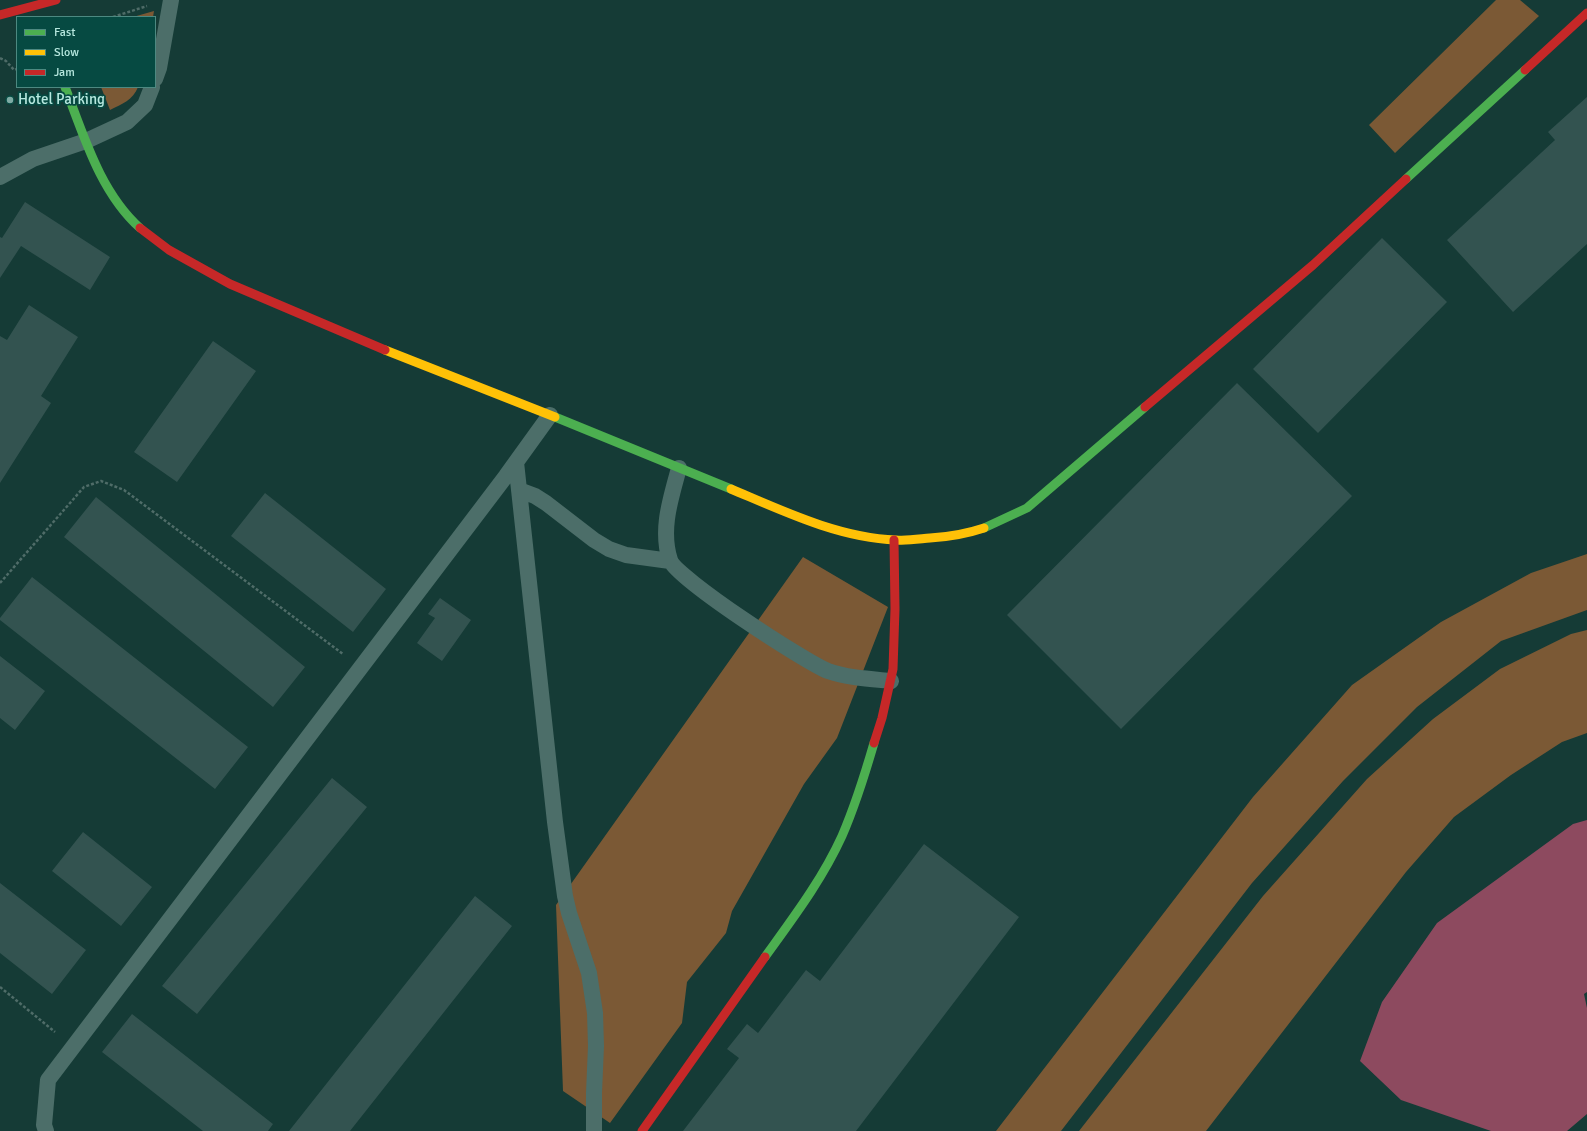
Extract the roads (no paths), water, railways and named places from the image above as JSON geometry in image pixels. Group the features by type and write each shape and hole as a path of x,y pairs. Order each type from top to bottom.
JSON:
{"street":[{"path":"0,15 36,3 56,0"},
{"path":"65,88 92,158 109,189 124,211 148,235 178,255 223,280 272,303 399,356 550,415 797,516 841,531 894,540 933,538 967,533 997,522 1027,508 1313,265 1587,13"},
{"path":"642,1131 811,893 842,836 865,775 891,681 893,669 895,609 894,540"}],"lane":[{"path":"156,76 159,68 171,0"},
{"path":"0,177 33,159 86,141 127,122 145,104 152,88"},
{"path":"46,1131 44,1125 48,1080 550,415"},
{"path":"516,462 564,888 569,913 589,973 594,999 596,1046 594,1131"},
{"path":"679,468 667,512 666,540 670,561 680,572 736,615 826,670 842,675 891,681"},
{"path":"519,490 540,500 594,540 609,549 626,555 670,561"}],"place":[{"name":"Hotel Parking","path":"10,100"}]}
